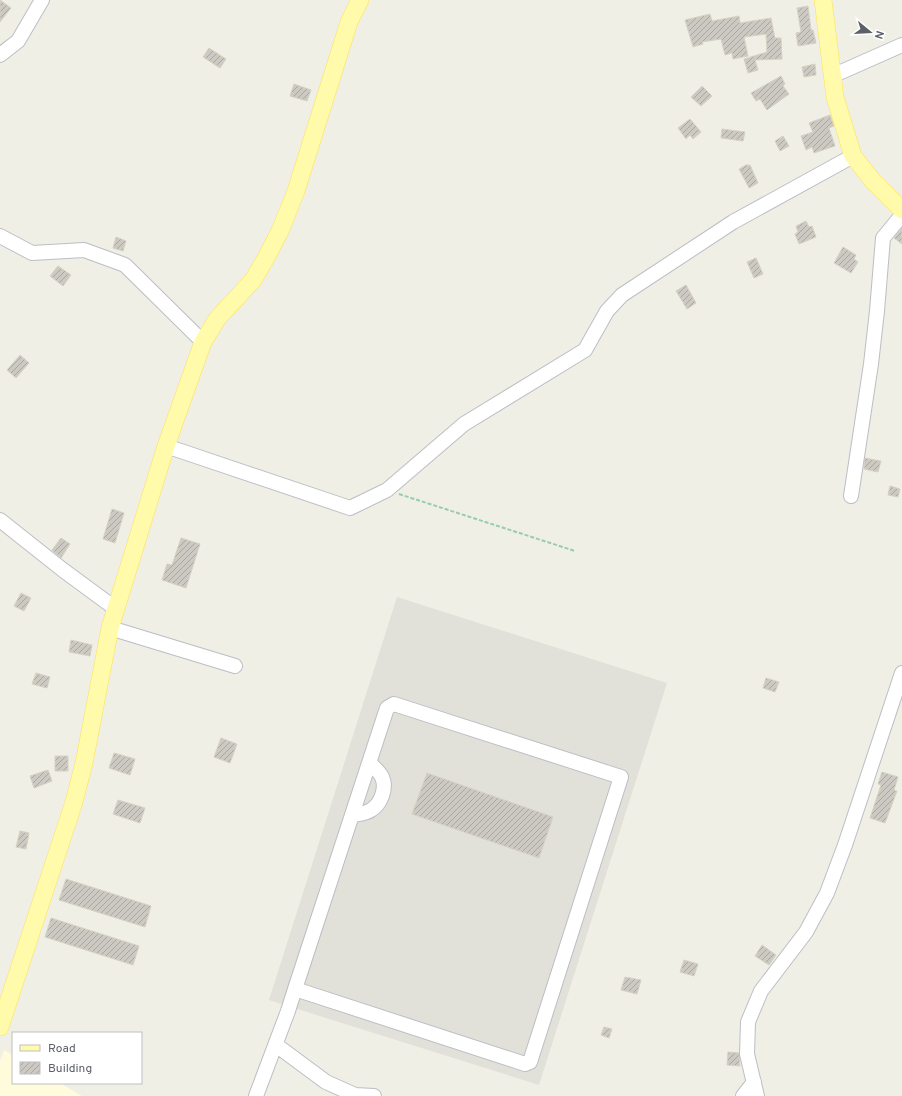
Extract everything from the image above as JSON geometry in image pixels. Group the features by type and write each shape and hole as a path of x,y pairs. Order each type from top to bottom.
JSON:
{"main road":[{"path":"0,1027 74,802 84,763 110,628 166,446 203,342 217,320 253,280 280,231 296,191 349,22 360,0"},
{"path":"823,0 835,97 853,156 873,181 902,210"}],"street":[{"path":"0,55 18,41 42,0"},
{"path":"832,76 902,45"},
{"path":"166,446 350,508 387,490 464,424 585,350 607,311 622,295 733,222 853,156"},
{"path":"851,496 871,364 883,238 902,215"},
{"path":"0,236 32,253 84,250 125,265 203,342"},
{"path":"0,520 62,570 116,609"},
{"path":"110,628 235,666"},
{"path":"757,1096 747,1054 748,1022 761,991 806,932 827,893 902,673"},
{"path":"256,1096 295,989 387,708 394,704 621,777 530,1062 525,1064 295,989"},
{"path":"352,815 370,811 376,806 382,795 384,784 382,776 369,762"},
{"path":"276,1044 326,1082 355,1094 374,1096"},
{"path":"743,1096 754,1082"}],"path":[{"path":"387,490 575,551"}],"shaded area":[{"path":"397,597 667,683 539,1085 269,1000"},
{"path":"4,1050 12,1054 12,1084 62,1084 82,1096 0,1096 0,1061"}],"building":[{"path":"0,0 11,8 0,22"},
{"path":"808,6 811,30 813,30 816,43 798,46 796,33 801,32 797,8"},
{"path":"710,14 712,21 739,16 740,23 771,18 775,38 781,38 782,59 755,60 758,70 748,73 744,59 767,52 766,34 744,37 748,56 733,59 732,53 725,55 721,39 702,42 703,44 693,47 685,20"},
{"path":"209,48 226,59 220,68 203,57"},
{"path":"815,64 816,75 804,77 802,67"},
{"path":"781,76 785,84 783,86 789,94 767,110 760,99 756,101 751,93"},
{"path":"294,84 311,90 307,101 290,96"},
{"path":"702,86 712,96 701,106 691,97"},
{"path":"830,115 834,126 829,128 835,146 814,153 812,147 806,150 801,136 813,132 809,123"},
{"path":"690,119 701,132 693,139 690,135 686,139 678,128"},
{"path":"722,129 745,132 743,141 721,138"},
{"path":"783,136 789,146 780,151 775,141"},
{"path":"746,165 750,165 758,183 749,188 739,169"},
{"path":"806,221 809,227 812,226 816,237 799,244 795,234 798,232 796,226"},
{"path":"902,228 902,244 894,238"},
{"path":"116,237 126,241 123,251 113,248"},
{"path":"843,247 856,255 854,259 858,262 851,273 834,263"},
{"path":"756,258 763,274 754,278 747,262"},
{"path":"58,266 71,275 63,286 50,276"},
{"path":"686,285 696,303 687,309 676,291"},
{"path":"20,355 29,363 16,378 7,370"},
{"path":"865,458 881,461 878,472 864,469"},
{"path":"890,486 900,489 898,497 888,495"},
{"path":"112,509 124,513 115,543 103,539"},
{"path":"61,538 70,544 61,558 52,550"},
{"path":"181,538 200,544 186,588 162,580 167,564 172,565"},
{"path":"21,593 31,598 24,611 14,606"},
{"path":"71,640 92,645 90,656 69,652"},
{"path":"36,673 50,677 47,688 32,684"},
{"path":"766,678 779,682 775,692 763,688"},
{"path":"221,738 237,744 230,763 214,757"},
{"path":"114,753 135,759 130,775 109,768"},
{"path":"55,756 68,756 68,771 55,771"},
{"path":"48,770 52,781 34,788 30,776"},
{"path":"882,772 898,777 894,790 897,791 885,823 870,818 881,785 878,784"},
{"path":"427,773 553,817 539,858 412,814"},
{"path":"118,800 145,808 140,823 113,814"},
{"path":"20,831 29,833 26,849 16,847"},
{"path":"66,879 151,906 145,927 59,900"},
{"path":"51,918 139,946 133,965 45,937"},
{"path":"762,945 776,955 769,965 755,956"},
{"path":"684,960 698,964 694,976 680,972"},
{"path":"625,977 641,980 637,994 621,990"},
{"path":"604,1027 612,1029 609,1038 601,1035"},
{"path":"728,1052 739,1053 740,1066 727,1065"}]}
